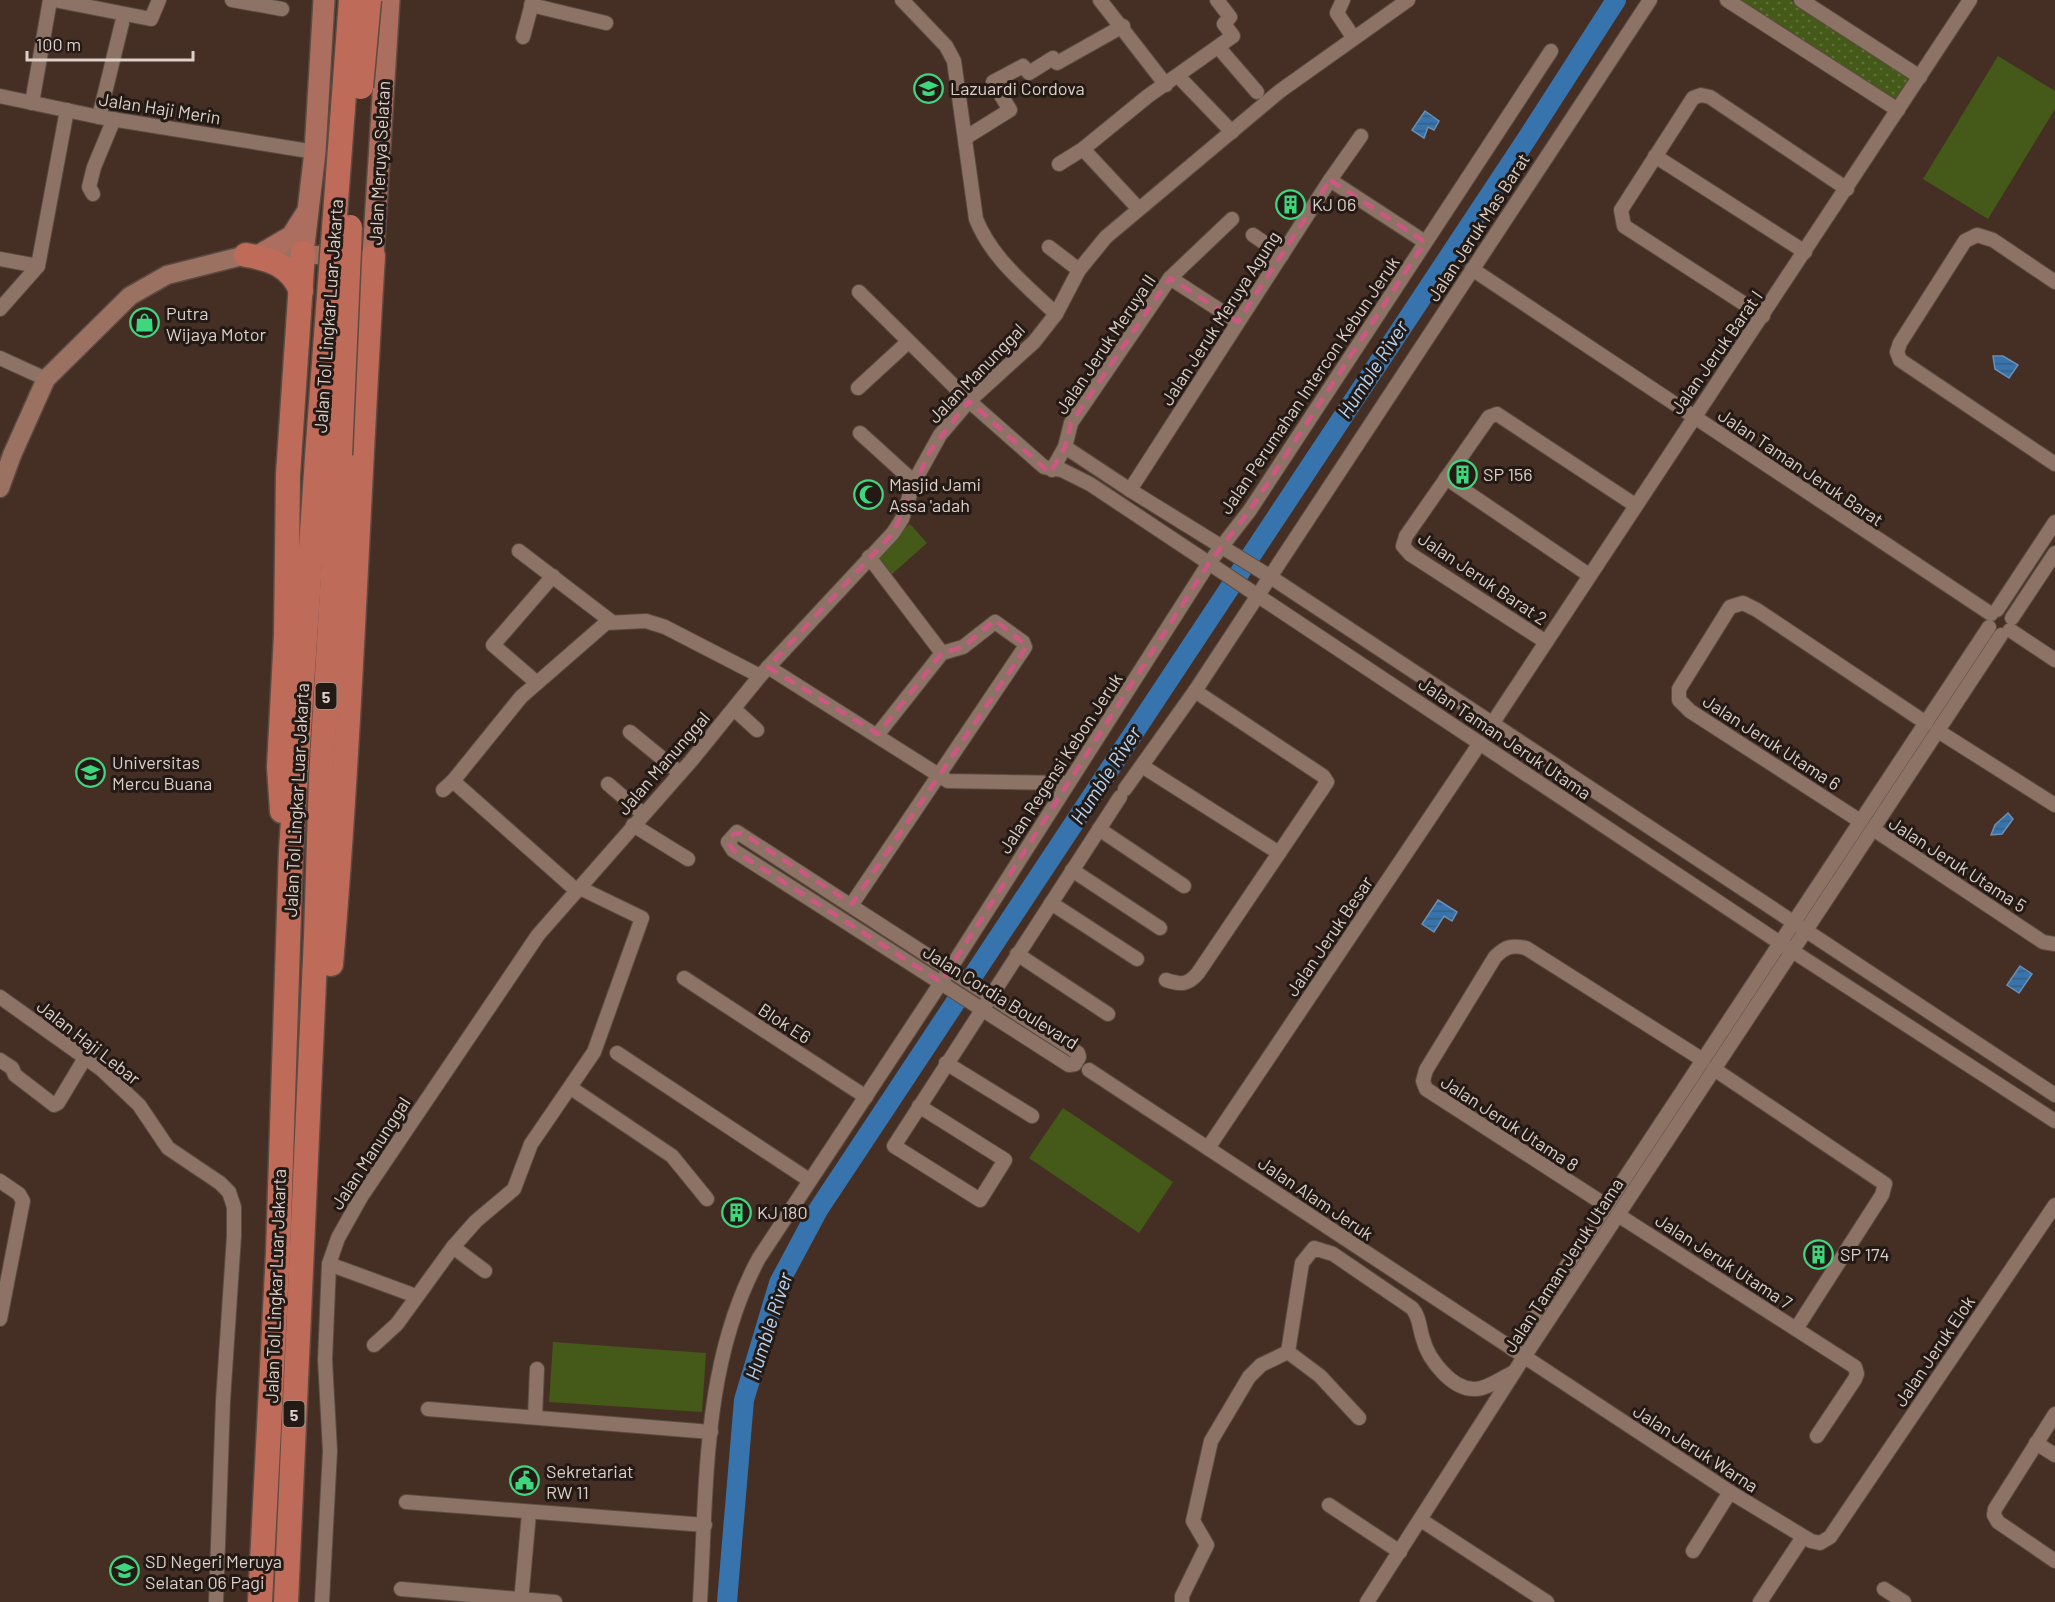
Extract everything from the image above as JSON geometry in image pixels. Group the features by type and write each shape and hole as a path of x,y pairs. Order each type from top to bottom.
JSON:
{"highway":[{"name":"Jalan Tol Lingkar Luar Jakarta","path":"286,1602 277,1523 278,1252 291,850 351,0"},
{"name":"Jalan Tol Lingkar Luar Jakarta","path":"260,1602 277,1523 311,1057 321,778 351,197 369,0"},
{"path":"311,1057 326,1020 344,812 355,562 374,247"},
{"path":"291,850 280,801 279,767 286,634 288,475 303,253"},
{"path":"255,254 280,264 293,276 301,291"}],"main road":[{"path":"303,253 315,152 324,0"},
{"name":"Jalan Meruya Selatan","path":"0,488 6,452 46,379 113,310 149,283 167,274 255,254 303,253 374,247 389,0"},
{"path":"308,215 316,241 328,247 362,249 374,247"},
{"path":"255,254 295,232 308,215"}],"street":[{"path":"32,103 52,0 97,4 151,19 159,0"},
{"path":"232,0 282,9"},
{"path":"902,0 946,46 954,61 976,219 983,238 999,259 1056,314"},
{"path":"1100,0 1123,26 1166,85"},
{"path":"1059,164 1083,149 1233,36 1224,24 1230,17 1216,0"},
{"path":"1343,0 1337,13 1353,37"},
{"name":"Jalan Manunggal","path":"322,1602 330,1451 325,1368 329,1264 338,1238 361,1197 456,1054 530,945 734,710 764,672 893,533 902,519 914,482 940,435 969,401 1034,342 1056,314 1079,270 1106,237 1280,91 1408,0"},
{"name":"Jalan Jeruk Mas Barat","path":"918,1106 1005,1160 980,1200 894,1146 918,1106 946,1063 986,992 1017,954 1123,793 1195,691 1265,573 1472,269 1650,0"},
{"path":"1727,0 1898,110"},
{"path":"1801,0 1920,77"},
{"name":"Jalan Jeruk Barat I","path":"1492,724 1693,416 1763,316 1970,0"},
{"path":"523,37 532,3 606,24"},
{"path":"99,117 122,23"},
{"path":"965,138 1010,110 993,82 1023,66 1029,73 1053,58 1057,63 1123,26"},
{"path":"1219,48 1257,92"},
{"name":"Jalan Perumahan Intercon Kebun Jeruk","path":"1209,563 1250,510 1551,51"},
{"path":"1178,76 1232,132"},
{"path":"1763,316 1624,226 1621,210 1655,156 1693,98 1701,95 1710,97 1846,189"},
{"name":"Jalan Haji Merin","path":"0,96 99,117 315,152"},
{"path":"0,309 38,266 67,111"},
{"path":"93,194 89,187 94,167 114,119"},
{"name":"Jalan Jeruk Meruya Agung","path":"1130,490 1281,255 1361,136"},
{"path":"1083,149 1138,208"},
{"path":"1655,156 1805,252"},
{"path":"1330,180 1425,242"},
{"path":"1170,278 1232,219"},
{"path":"1253,235 1281,255"},
{"path":"2055,282 1993,240 1977,235 1965,241 1897,352 1900,360 2055,464"},
{"path":"1049,247 1079,270"},
{"path":"0,259 38,266"},
{"name":"Jalan Taman Jeruk Barat","path":"1472,269 1992,617"},
{"name":"Jalan Jeruk Meruya II","path":"1052,470 1065,447 1071,423 1170,278 1238,322"},
{"name":"Jalan Taman Jeruk Utama","path":"859,292 969,401 1044,467 1062,470 1090,484 1255,591 1786,947 2055,1121"},
{"path":"858,388 908,342"},
{"path":"0,358 46,379"},
{"name":"Jalan Jeruk Barat 2","path":"1546,642 1410,554 1403,546 1406,536 1489,417 1497,414 1635,505"},
{"path":"860,433 914,482"},
{"name":"Jalan Taman Jeruk Utama","path":"1065,447 1265,573 2055,1095"},
{"path":"1446,478 1589,575"},
{"name":"Jalan Taman Jeruk Utama","path":"1867,825 1926,723 2055,522"},
{"path":"519,551 612,622"},
{"name":"Jalan Taman Jeruk Utama","path":"1367,1602 1515,1371 1518,1353 1867,825 1938,731 2008,628 2055,553"},
{"path":"869,557 942,653"},
{"name":"Jalan Regensi Kebon Jeruk","path":"700,1602 717,1373 737,1304 759,1258 809,1180 955,972 1068,783 1209,563"},
{"path":"536,682 493,645 554,576"},
{"name":"Jalan Jeruk Utama 6","path":"1867,825 1690,711 1679,700 1679,689 1730,606 1743,603 1757,610 1926,723"},
{"path":"2008,628 2006,611 1992,617 1992,631 2008,628 2055,660"},
{"path":"374,1345 397,1324 453,1247 477,1221 514,1189 531,1144 594,1052 642,918 579,890 448,786 508,711 536,682 597,628 612,622 646,621 665,627 764,672 878,734 938,775 957,782 1068,783"},
{"path":"852,904 1024,647 1023,642 995,622 963,647 942,653 878,734"},
{"path":"1166,980 1180,985 1191,981 1327,782 1323,776 1195,691"},
{"path":"734,710 756,730"},
{"path":"1938,731 2055,805"},
{"path":"630,732 680,773"},
{"name":"Jalan Jeruk Besar","path":"1208,1148 1480,743"},
{"path":"1142,766 1279,853"},
{"path":"608,784 638,819 688,859"},
{"path":"1619,835 1632,816"},
{"name":"Jalan Jeruk Utama 5","path":"1867,825 2043,942 2055,944"},
{"path":"1099,829 1184,886"},
{"name":"Jalan Cordia Boulevard","path":"742,833 852,904 1078,1053 1079,1058 1075,1064 1069,1065 733,850 728,842 734,834 742,833"},
{"path":"1072,870 1160,928"},
{"path":"1051,903 1137,959"},
{"name":"Jalan Jeruk Utama 8","path":"1612,1210 1426,1089 1423,1081 1426,1070 1495,957 1504,948 1513,945 1526,948 1709,1064"},
{"path":"1017,954 1108,1014"},
{"name":"Blok E6","path":"684,978 866,1097"},
{"name":"Jalan Haji Lebar","path":"0,997 85,1058 139,1105 168,1148 220,1183 229,1192 234,1207 234,1236 223,1401 216,1602"},
{"path":"617,1053 809,1180"},
{"path":"0,1059 12,1068 15,1075 54,1105 58,1103 85,1058"},
{"path":"946,1063 1032,1116"},
{"name":"Jalan Jeruk Utama 7","path":"1612,1210 1796,1329 1882,1195 1885,1184 1709,1064"},
{"name":"Jalan Alam Jeruk","path":"1089,1070 1518,1353"},
{"path":"571,1088 672,1156 707,1199"},
{"path":"0,1181 19,1194 23,1201 6,1253 0,1319"},
{"name":"Jalan Jeruk Elok","path":"1803,1537 1810,1541 1825,1542 2055,1205"},
{"path":"453,1247 485,1270"},
{"path":"1288,1352 1302,1263 1314,1248 1321,1248 1412,1308 1419,1320 1425,1346 1452,1381 1465,1388 1476,1389 1515,1371"},
{"path":"329,1264 416,1296"},
{"path":"1796,1329 1855,1367 1857,1374 1818,1436"},
{"path":"1288,1352 1320,1376 1359,1418"},
{"path":"1182,1602 1188,1584 1208,1545 1192,1521 1211,1441 1250,1377 1261,1365 1288,1352"},
{"name":"Jalan Jeruk Warna","path":"1518,1353 1803,1537"},
{"path":"535,1417 537,1369"},
{"path":"428,1409 711,1432"},
{"path":"2055,1414 1994,1515 1998,1522 2055,1561"},
{"path":"2036,1443 2055,1455"},
{"path":"1693,1551 1730,1492"},
{"path":"406,1502 705,1525"},
{"path":"1329,1505 1400,1551"},
{"path":"521,1600 529,1513"},
{"path":"1421,1520 1547,1602"},
{"path":"1760,1602 1803,1537"},
{"path":"401,1589 555,1602"},
{"path":"1884,1589 1904,1602"}],"highlighted area":[{"path":"1330,180 1425,242 1250,510 1209,563 941,982 733,850 728,842 734,834 742,833 852,904 1027,646 995,620 963,647 942,653 878,734 768,667 893,533 930,451 969,401 1050,473 1065,447 1071,423 1170,278 1238,322"}],"green space":[{"path":"1739,0 1791,0 1911,78 1896,100"},
{"path":"1998,56 2055,91 2055,109 1988,219 1923,179"},
{"path":"910,524 927,543 891,575 874,556"},
{"path":"1063,1108 1173,1182 1139,1233 1029,1158"},
{"path":"553,1342 706,1353 702,1412 549,1402"}],"water":[{"path":"1425,111 1439,121 1434,130 1428,127 1424,138 1412,130"},
{"path":"1993,356 2003,356 2018,365 2009,378 1995,369"},
{"path":"2008,813 2013,819 2002,834 1991,835 1995,825"},
{"path":"1438,900 1457,912 1452,921 1444,916 1434,932 1422,924"},
{"path":"2020,966 2032,974 2019,993 2007,985"}],"waterway":[{"name":"Humble River","path":"727,1602 744,1400 779,1283 818,1210 1528,137 1616,0"}],"place":[{"name":"Lazuardi Cordova","path":"929,88"},
{"name":"KJ 06","path":"1291,204"},
{"name":"Putra Wijaya Motor","path":"145,323"},
{"name":"SP 156","path":"1462,474"},
{"name":"Masjid Jami Assa 'adah","path":"868,494"},
{"name":"Universitas Mercu Buana","path":"91,772"},
{"name":"KJ 180","path":"736,1212"},
{"name":"SP 174","path":"1819,1254"},
{"name":"Sekretariat RW 11","path":"525,1481"},
{"name":"SD Negeri Meruya Selatan 06 Pagi","path":"124,1571"}]}
